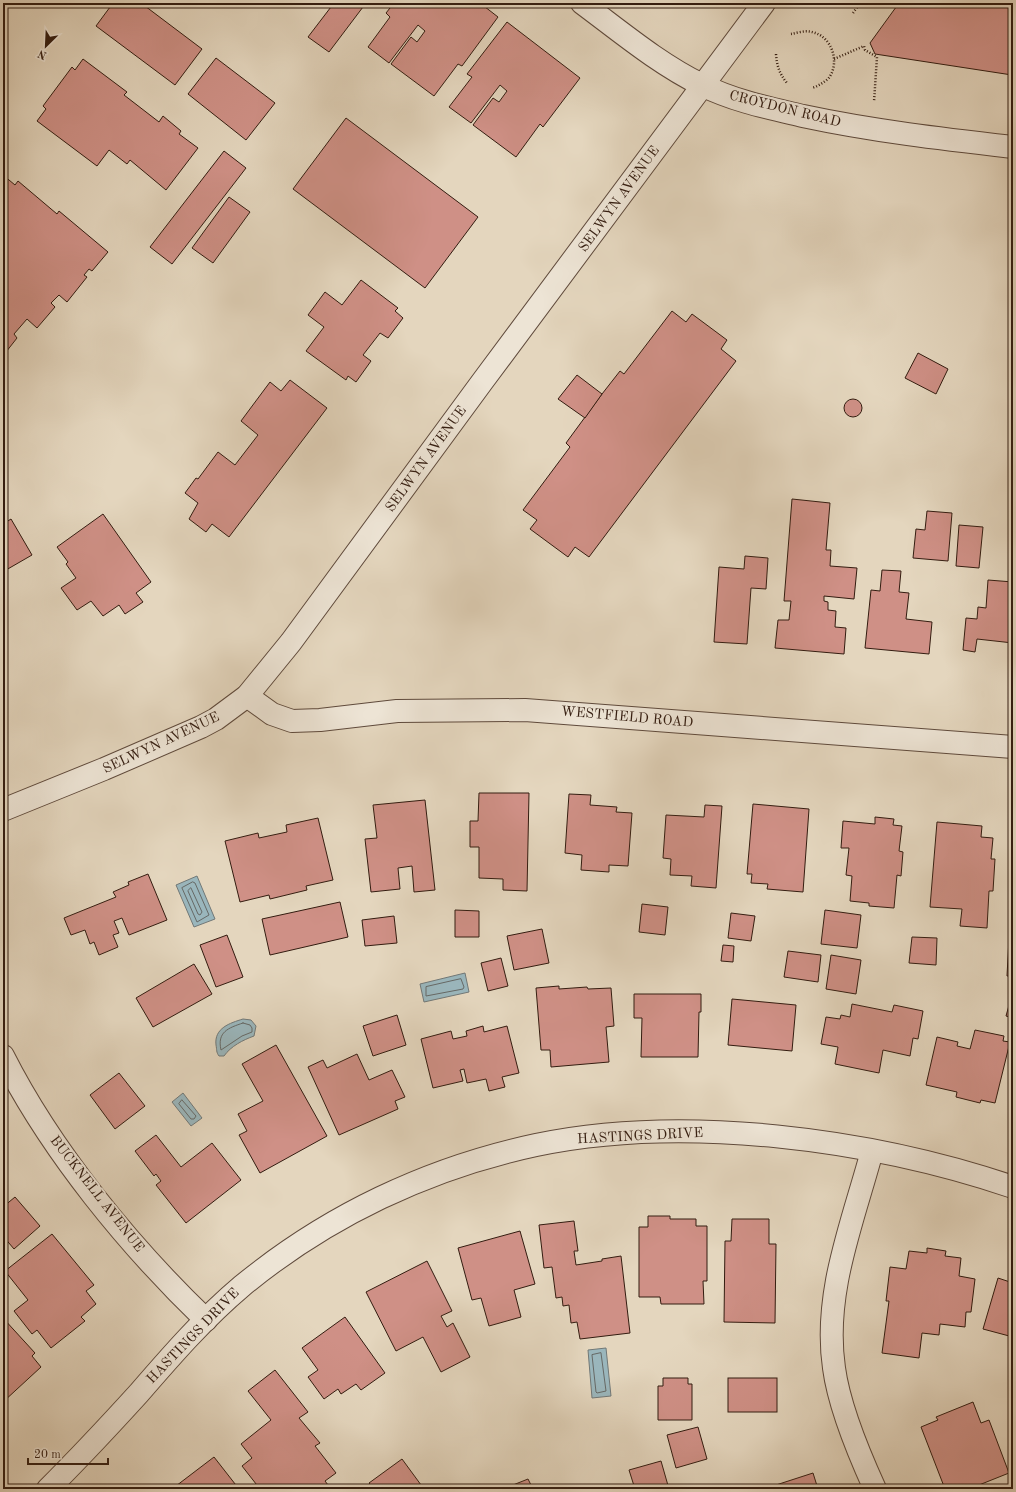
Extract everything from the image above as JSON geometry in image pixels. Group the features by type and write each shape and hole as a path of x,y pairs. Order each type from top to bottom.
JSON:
{"street":[{"name":"CROYDON ROAD","path":"582,3 665,63 703,86 759,106 858,127 1013,147"},
{"name":"SELWYN AVENUE","path":"3,810 202,727 216,719 247,696 291,642 764,3"},
{"name":"WESTFIELD ROAD","path":"247,696 272,714 292,721 320,720 397,711 525,710 1013,747"},
{"name":"BUCKNELL AVENUE","path":"3,1056 22,1092 50,1136 89,1188 167,1280 206,1320"},
{"name":"HASTINGS DRIVE","path":"48,1489 84,1453 206,1320 261,1271 310,1237 373,1201 429,1177 510,1151 538,1144 592,1136 693,1132 779,1137 837,1144 872,1151 946,1167 1013,1187"},
{"path":"872,1151 839,1268 834,1297 832,1355 837,1385 858,1446 875,1489"}],"path":[{"path":"853,13 860,3"},
{"path":"791,34 802,31 812,32 821,36 828,42 833,51 833,70 828,78 821,84 812,88"},
{"path":"834,59 864,46 865,50 877,58 874,102"},
{"path":"776,54 780,74 787,83"}],"water":[{"path":"197,876 215,919 194,927 176,885"},
{"path":"465,973 469,992 424,1002 420,984"},
{"path":"243,1019 251,1020 256,1026 254,1036 230,1049 224,1056 219,1056 217,1052 216,1039 220,1030 233,1022"},
{"path":"183,1093 202,1118 191,1126 172,1102"},
{"path":"606,1348 611,1396 592,1398 588,1350"}],"building":[{"path":"113,3 141,3 202,49 175,85 96,26"},
{"path":"334,3 366,3 329,52 308,37"},
{"path":"394,3 480,3 498,17 462,66 458,64 434,96 391,64 411,37 417,42 425,31 418,25 389,63 368,47 390,17 386,13"},
{"path":"899,3 1013,3 1012,75 875,54 870,43"},
{"path":"507,22 580,78 543,127 540,124 516,157 473,125 493,98 499,102 507,91 500,85 471,123 449,107 472,77 467,74"},
{"path":"216,58 275,103 246,140 188,94"},
{"path":"83,59 127,92 124,95 159,122 163,116 181,131 179,134 198,148 166,190 130,160 127,164 109,150 97,166 37,121 46,109 43,106 72,67 75,70"},
{"path":"346,118 478,217 425,288 293,189"},
{"path":"224,151 246,168 172,264 150,247"},
{"path":"3,175 15,185 18,181 57,214 59,211 108,252 92,271 89,269 84,275 87,277 67,302 59,295 51,303 55,307 37,328 27,319 14,334 17,338 6,352 3,352"},
{"path":"229,197 250,212 213,263 192,248"},
{"path":"361,280 398,308 395,311 403,318 388,338 380,333 363,355 371,361 356,382 348,376 346,380 306,351 324,327 308,315 325,292 342,305"},
{"path":"672,311 686,322 692,314 727,340 721,349 736,361 589,557 575,547 568,557 530,529 537,520 523,510 570,447 566,443 602,394 620,371 624,374"},
{"path":"918,353 948,369 936,394 905,378"},
{"path":"577,375 602,394 585,418 558,399"},
{"path":"290,380 327,408 229,537 212,524 206,532 189,519 198,503 185,493 196,478 198,479 218,452 235,465 258,435 241,421 270,382 281,391"},
{"path":"853,399 859,402 862,408 859,414 853,417 847,414 844,408 847,402"},
{"path":"792,499 830,503 826,550 831,550 830,566 857,568 854,599 824,596 824,601 828,602 828,610 836,611 835,627 846,628 844,654 775,648 778,620 789,620 791,601 784,601"},
{"path":"927,511 952,513 948,561 913,558 916,529 925,530"},
{"path":"103,514 151,582 136,593 143,602 125,614 119,605 103,616 91,601 77,610 61,588 76,578 66,564 68,562 57,547"},
{"path":"11,519 32,555 6,570 3,565 3,524"},
{"path":"959,525 983,527 979,568 956,566"},
{"path":"745,556 768,558 766,589 751,588 747,644 714,642 719,567 744,569"},
{"path":"882,570 901,571 899,592 909,593 906,619 932,622 929,654 865,648 871,590 880,591"},
{"path":"988,580 1013,582 1013,643 977,639 975,652 963,650 966,618 977,619 978,607 986,608"},
{"path":"479,793 529,793 527,891 503,890 503,879 479,878 479,847 470,847 470,821 478,821"},
{"path":"569,794 591,795 590,805 617,807 616,812 632,813 628,866 609,865 609,872 581,870 582,855 565,853"},
{"path":"425,800 435,890 414,892 412,866 398,868 400,889 371,892 365,839 377,838 373,805"},
{"path":"753,804 809,809 803,892 767,889 768,884 751,883 752,874 747,874"},
{"path":"705,805 722,806 716,888 691,886 692,876 670,875 671,859 663,858 666,815 704,817"},
{"path":"875,817 894,819 893,825 902,826 899,851 903,852 901,876 897,875 894,908 869,906 869,903 850,901 852,876 846,875 849,848 841,848 843,821 875,824"},
{"path":"318,818 333,880 306,886 307,890 270,899 269,895 240,902 225,841 258,833 259,838 287,832 286,825"},
{"path":"937,822 982,826 981,837 993,838 991,859 995,859 993,891 989,891 987,928 960,926 962,909 930,907"},
{"path":"148,874 167,920 129,935 122,918 114,921 119,933 113,935 118,947 99,955 94,942 90,944 85,930 71,935 64,918 116,897 113,892 129,885 128,882"},
{"path":"340,902 348,937 270,955 262,919"},
{"path":"642,904 668,907 665,935 639,932"},
{"path":"455,910 479,911 479,937 455,937"},
{"path":"825,910 861,915 857,948 821,944"},
{"path":"731,913 755,916 751,941 728,938"},
{"path":"394,916 397,943 365,946 362,920"},
{"path":"542,929 549,963 514,970 507,936"},
{"path":"227,935 243,977 216,987 200,945"},
{"path":"912,937 937,938 936,965 909,963"},
{"path":"1009,938 1013,939 1013,976 1007,976"},
{"path":"723,945 734,946 733,962 721,961"},
{"path":"788,951 821,955 818,982 784,977"},
{"path":"831,955 861,960 856,994 826,989"},
{"path":"501,958 508,986 488,991 481,963"},
{"path":"194,964 212,994 153,1027 136,998"},
{"path":"559,986 559,989 587,987 588,989 611,988 614,1026 606,1027 609,1062 551,1067 550,1050 541,1050 536,988"},
{"path":"1013,991 1013,1018 1006,1016"},
{"path":"634,994 701,994 698,1057 641,1057 642,1018 634,1018"},
{"path":"732,999 796,1005 792,1051 728,1045"},
{"path":"852,1004 892,1012 894,1005 923,1011 918,1039 913,1038 910,1056 883,1050 879,1073 835,1064 838,1047 821,1044 826,1017 840,1019 841,1015 850,1017"},
{"path":"397,1015 406,1045 373,1056 363,1026"},
{"path":"483,1026 484,1032 507,1026 519,1073 502,1077 505,1087 489,1091 486,1079 467,1083 464,1069 460,1070 463,1081 433,1088 421,1039 451,1031 453,1039 467,1036 466,1031"},
{"path":"975,1030 1004,1036 1003,1041 1010,1042 995,1103 981,1100 980,1103 956,1097 957,1092 926,1085 937,1037 958,1042 957,1046 970,1049"},
{"path":"276,1045 327,1136 260,1173 239,1135 247,1131 238,1114 263,1101 242,1064"},
{"path":"357,1054 369,1080 392,1070 405,1097 395,1101 398,1109 339,1135 308,1067 323,1060 327,1068"},
{"path":"119,1073 145,1106 115,1129 90,1095"},
{"path":"156,1135 181,1167 212,1143 241,1180 186,1223 156,1185 161,1181 156,1174 154,1176 135,1151"},
{"path":"15,1197 40,1226 14,1249 3,1236 3,1207"},
{"path":"648,1216 670,1216 670,1219 696,1219 696,1226 707,1226 707,1281 703,1281 704,1304 661,1304 660,1297 639,1297 639,1227 648,1227"},
{"path":"732,1219 769,1219 769,1244 776,1244 775,1323 724,1322 725,1241 731,1241"},
{"path":"574,1221 578,1251 574,1251 576,1265 621,1256 630,1333 580,1339 577,1322 571,1323 569,1305 563,1306 562,1297 556,1298 552,1267 544,1268 539,1225"},
{"path":"520,1231 535,1284 514,1290 521,1317 489,1326 481,1298 472,1300 458,1248"},
{"path":"52,1234 94,1285 86,1291 96,1304 81,1317 85,1321 51,1348 37,1330 32,1334 14,1311 28,1300 5,1271"},
{"path":"927,1248 946,1251 945,1256 961,1258 959,1276 975,1279 971,1312 966,1312 965,1327 940,1324 939,1335 922,1333 919,1358 882,1353 889,1301 886,1301 890,1267 906,1269 909,1251 927,1253"},
{"path":"427,1261 452,1311 441,1316 447,1327 453,1323 470,1357 441,1372 423,1337 396,1351 366,1292"},
{"path":"998,1278 1013,1283 1013,1337 983,1329"},
{"path":"345,1317 385,1373 361,1390 356,1384 341,1394 338,1389 324,1399 308,1377 318,1370 302,1348"},
{"path":"3,1318 35,1353 32,1356 41,1367 3,1402"},
{"path":"275,1370 308,1412 299,1418 320,1443 315,1446 336,1473 325,1481 331,1489 260,1489 242,1466 252,1458 241,1444 271,1420 248,1391"},
{"path":"663,1378 688,1378 688,1384 692,1384 692,1420 658,1420 658,1386 663,1386"},
{"path":"728,1378 777,1378 777,1412 728,1412"},
{"path":"973,1402 981,1423 989,1420 1009,1473 969,1489 945,1489 921,1427 938,1420 936,1417"},
{"path":"698,1427 707,1459 676,1468 667,1435"},
{"path":"214,1457 239,1489 172,1489"},
{"path":"402,1459 424,1489 374,1489 369,1483"},
{"path":"661,1461 669,1489 635,1489 629,1470"},
{"path":"813,1473 818,1489 778,1489 776,1485"},
{"path":"528,1479 533,1489 503,1489"}]}
